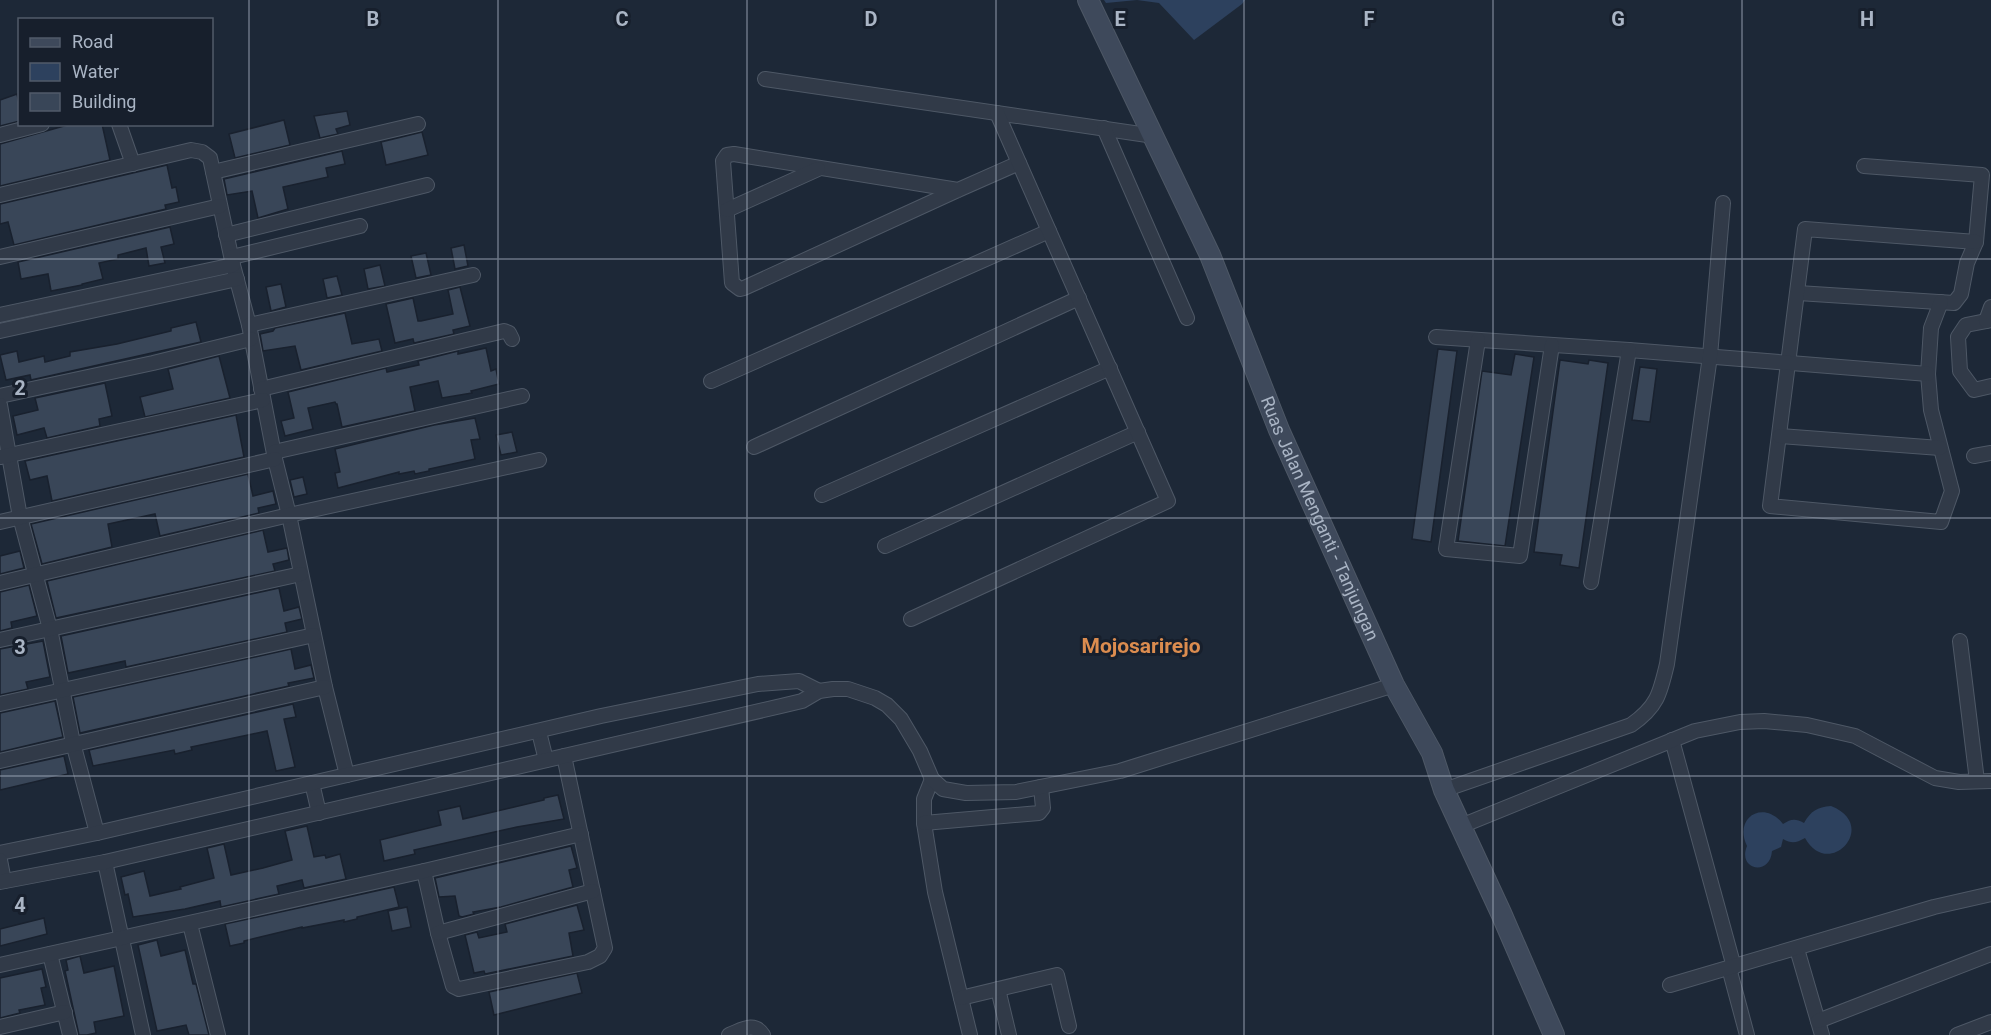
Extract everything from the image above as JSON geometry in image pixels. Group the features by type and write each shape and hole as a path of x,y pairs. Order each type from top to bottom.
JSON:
{"main road":[{"name":"Ruas Jalan Menganti - Tanjungan","path":"1088,0 1210,255 1279,430 1394,685 1432,753 1444,790 1554,1035"}],"street":[{"path":"765,79 1154,136"},
{"path":"911,619 1168,501 997,113"},
{"path":"213,172 418,124"},
{"path":"0,135 34,126"},
{"path":"120,126 133,164"},
{"path":"1104,128 1187,318"},
{"path":"0,195 191,150 202,152 210,158 250,332 325,687 347,775"},
{"path":"958,190 734,154 727,156 723,161 732,283 740,289 1019,163"},
{"path":"1798,293 1954,303 1961,294 1967,263 1976,242 1982,175 1864,166"},
{"path":"727,210 818,169"},
{"path":"226,235 428,185"},
{"path":"1444,790 1631,725 1646,714 1655,703 1667,664 1710,356 1723,203"},
{"path":"0,257 220,206"},
{"path":"0,315 233,261 360,226"},
{"path":"1941,302 1931,328 1928,374 1932,410 1952,491 1941,522 1770,506 1790,363 1805,229 1976,242"},
{"path":"711,381 1049,231"},
{"path":"0,396 153,363 250,332 473,275"},
{"path":"0,331 237,279"},
{"path":"754,447 1079,298"},
{"path":"1991,307 1989,321 1966,325 1958,337 1960,371 1974,390 1991,386"},
{"path":"4,456 262,394 504,332 509,333 512,339"},
{"path":"1436,337 1928,374"},
{"path":"1478,340 1446,549 1521,556 1552,345"},
{"path":"1591,582 1629,350"},
{"path":"822,495 1110,368"},
{"path":"0,522 522,396"},
{"path":"0,405 4,456 50,629 73,743 97,833"},
{"path":"885,546 1138,432"},
{"path":"1780,436 1940,448"},
{"path":"1974,456 1991,453"},
{"path":"0,583 289,515 539,460"},
{"path":"0,640 302,574"},
{"path":"0,704 314,634"},
{"path":"1461,826 1695,731 1740,722 1764,721 1807,725 1855,736 1935,778 1959,782 1984,781 1960,641"},
{"path":"0,853 97,833 601,716 758,684 799,681 819,691"},
{"path":"0,860 2,881 105,862 802,701 819,691 848,689 875,698 887,705 901,719 920,751 932,779 943,789 966,793 1016,792 1120,771 1394,685"},
{"path":"0,761 325,687"},
{"path":"539,732 546,760"},
{"path":"1672,740 1732,968 1747,1035"},
{"path":"424,871 449,978 453,986 459,989 588,962 600,956 605,948 564,756"},
{"path":"932,779 924,799 924,823 935,892 970,1035"},
{"path":"312,783 319,813"},
{"path":"924,823 1039,813 1043,808 1041,787"},
{"path":"0,965 581,834"},
{"path":"105,862 143,1035"},
{"path":"438,933 593,891"},
{"path":"1670,986 1934,907 1991,894"},
{"path":"190,924 218,1035"},
{"path":"1797,948 1822,1035"},
{"path":"50,954 70,1035"},
{"path":"1818,1021 1991,954"},
{"path":"961,998 1058,975 1070,1026"},
{"path":"998,989 1009,1035"},
{"path":"0,1027 65,1012"},
{"path":"1957,1035 1991,1022"},
{"path":"729,1035 751,1026 757,1028 763,1035"}],"water":[{"path":"1104,0 1137,0 1106,3"},
{"path":"1137,0 1245,0 1194,40 1159,3"},
{"path":"1831,806 1845,815 1851,825 1851,836 1837,852 1826,854 1815,850 1805,838 1794,842 1783,839 1781,847 1772,851 1766,865 1755,867 1746,861 1747,846 1744,827 1753,815 1760,812 1767,813 1783,824 1793,820 1804,823 1815,810"}],"building":[{"path":"17,94 18,122 0,126 0,100"},
{"path":"347,111 350,125 336,129 338,134 320,138 314,116"},
{"path":"284,120 290,145 235,158 229,134"},
{"path":"64,126 102,126 110,160 0,186 0,144"},
{"path":"422,132 428,155 386,165 381,142"},
{"path":"342,151 345,164 326,168 328,177 283,187 288,209 258,218 252,191 227,195 224,179"},
{"path":"167,165 172,188 176,187 179,202 165,205 166,209 14,245 8,222 0,224 0,204"},
{"path":"170,227 174,244 161,247 165,263 149,266 146,248 118,255 118,259 99,263 103,279 82,285 51,291 48,274 21,279 18,262"},
{"path":"464,245 468,266 455,269 451,248"},
{"path":"426,253 431,275 416,278 411,256"},
{"path":"380,265 385,286 368,289 364,269"},
{"path":"337,276 342,295 327,298 323,279"},
{"path":"281,284 286,307 271,311 266,287"},
{"path":"460,287 470,326 453,330 454,334 414,343 413,339 395,343 386,304 413,298 418,321 453,314 448,290"},
{"path":"345,313 352,344 379,339 382,351 301,370 295,346 263,351 260,334 273,331 275,328"},
{"path":"196,322 201,342 31,380 30,375 6,380 0,355 17,351 19,362 44,356 45,362 70,356 70,352 117,344 171,331 171,328"},
{"path":"486,348 491,371 496,369 499,384 471,391 472,393 442,398 438,381 410,387 415,411 342,427 335,402 308,408 313,429 285,436 281,421 294,418 288,392 386,368 387,372 419,365 418,361 458,351 458,354"},
{"path":"1438,349 1457,351 1431,542 1412,539"},
{"path":"1515,354 1534,357 1505,546 1458,541 1482,371 1511,375"},
{"path":"219,356 230,398 145,417 140,397 173,389 168,369"},
{"path":"1560,360 1588,364 1589,360 1608,363 1579,568 1560,565 1562,555 1534,552"},
{"path":"1640,367 1657,369 1650,422 1632,420"},
{"path":"105,383 112,416 99,419 100,426 47,438 44,428 17,435 13,416 38,410 35,398"},
{"path":"236,415 244,457 52,501 47,476 30,480 25,461"},
{"path":"475,418 480,439 471,440 475,459 415,474 414,471 399,474 399,472 338,488 335,473 340,472 335,449 434,425"},
{"path":"512,432 517,452 501,455 496,435"},
{"path":"248,474 253,496 273,491 276,504 258,508 259,513 160,536 155,514 108,524 112,547 42,564 31,524"},
{"path":"303,477 307,494 294,497 290,480"},
{"path":"263,530 268,552 287,548 289,560 273,564 275,571 56,618 47,581"},
{"path":"20,551 24,568 0,574 0,556"},
{"path":"29,585 37,616 11,622 12,628 0,631 0,592"},
{"path":"279,588 284,611 299,607 302,619 285,623 287,632 126,667 125,661 68,673 61,636"},
{"path":"43,641 50,677 26,682 28,689 0,695 0,649"},
{"path":"291,649 295,669 311,665 314,678 288,683 289,686 80,733 73,697"},
{"path":"55,701 63,737 0,752 0,713"},
{"path":"293,704 296,717 284,719 295,767 276,771 267,731 191,747 192,750 175,754 174,750 93,766 89,750"},
{"path":"64,756 68,774 0,790 0,770"},
{"path":"558,795 564,819 414,850 415,854 384,861 380,840 441,825 438,811 460,806 463,819"},
{"path":"307,826 314,857 325,855 326,858 340,854 346,879 304,888 302,880 277,886 279,894 221,907 220,901 133,917 128,894 125,895 121,877 144,871 150,896 181,889 180,887 214,878 207,848 224,844 231,875 263,868 292,860 285,831"},
{"path":"571,846 577,868 569,870 573,887 501,907 473,912 474,914 462,917 459,916 455,896 439,897 435,878"},
{"path":"394,887 399,907 344,922 344,920 302,927 230,946 225,924"},
{"path":"577,905 584,930 569,933 573,956 485,974 484,971 474,973 465,935 477,932 479,938 507,932 505,924"},
{"path":"407,907 411,927 392,931 388,911"},
{"path":"44,918 47,934 0,946 0,929"},
{"path":"157,940 161,956 185,950 209,1035 189,1035 186,1025 157,1031 138,945"},
{"path":"80,956 84,973 114,966 124,1016 94,1022 96,1033 87,1035 79,1035 65,971 68,970 66,960"},
{"path":"42,969 46,987 41,988 45,1005 19,1010 20,1013 0,1018 0,978"},
{"path":"577,973 582,993 494,1015 489,992"}],"district":[{"name":"Mojosarirejo","path":"1141,646"}]}
